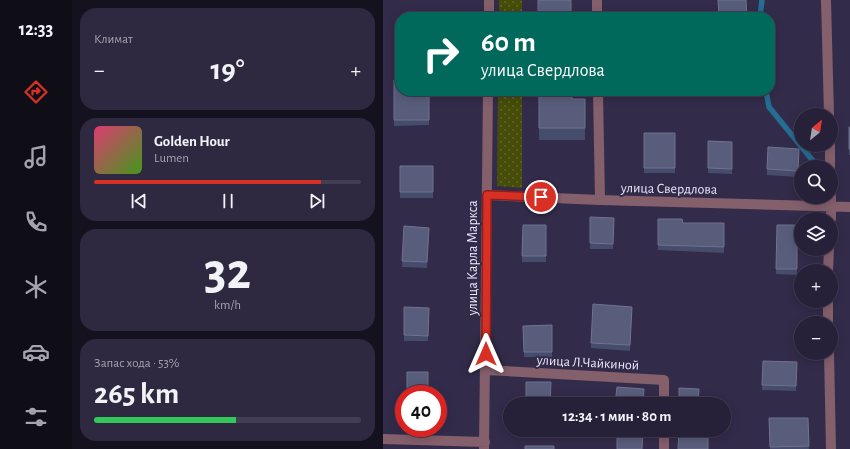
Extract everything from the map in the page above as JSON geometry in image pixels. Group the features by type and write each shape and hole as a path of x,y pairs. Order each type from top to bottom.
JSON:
{"street":[{"path":"489,0 489,12"},
{"path":"597,0 597,12"},
{"path":"826,0 829,108"},
{"name":"улица Карла Маркса","path":"485,446 488,96"},
{"path":"598,96 600,200"},
{"name":"улица Свердлова","path":"487,195 600,200 794,201"},
{"name":"улица Свердлова","path":"838,203 850,206"},
{"path":"829,360 831,449"},
{"name":"улица Л.Чайкиной","path":"486,370 664,380 664,397"},
{"path":"664,437 664,449"},
{"path":"383,439 485,446"}],"green space":[{"path":"499,0 522,0 522,12 499,12"},
{"path":"498,96 522,96 522,188 497,186"}],"building":[{"path":"538,0 571,0 571,12 538,12"},
{"path":"718,0 746,0 747,12 719,12"},
{"path":"394,80 395,96 429,96 429,120 394,120"},
{"path":"539,96 572,96 572,99 585,99 585,128 539,128"},
{"path":"850,127 850,149 849,149"},
{"path":"644,133 675,133 675,168 644,168"},
{"path":"708,141 732,142 732,169 708,168"},
{"path":"768,147 794,149 794,152 799,152 798,160 794,160 794,171 767,169"},
{"path":"400,166 433,166 433,192 400,192"},
{"path":"590,217 614,218 613,244 590,243"},
{"path":"658,219 682,219 683,223 724,223 724,247 658,245"},
{"path":"523,225 546,225 546,256 522,256"},
{"path":"777,225 794,225 794,256 797,256 797,264 794,264 794,269 776,269"},
{"path":"404,226 429,228 427,262 402,261"},
{"path":"593,304 632,307 630,345 591,343"},
{"path":"404,307 429,308 428,336 404,335"},
{"path":"552,325 552,352 524,352 523,326"},
{"path":"763,361 797,362 796,386 762,385"},
{"path":"407,372 428,372 428,385 407,385"},
{"path":"526,382 551,382 550,397 526,397"},
{"path":"617,387 644,389 643,397 616,397"},
{"path":"679,388 699,389 698,397 679,397"},
{"path":"769,418 808,418 809,446 770,447"},
{"path":"617,437 643,437 642,449 617,449"},
{"path":"679,437 708,437 708,449 678,449"},
{"path":"525,446 554,446 554,449 525,449"}],"waterway":[{"path":"761,12 762,0"},
{"path":"767,96 769,107 812,160"}],"route":[{"path":"486,354 487,195 541,197"}]}
